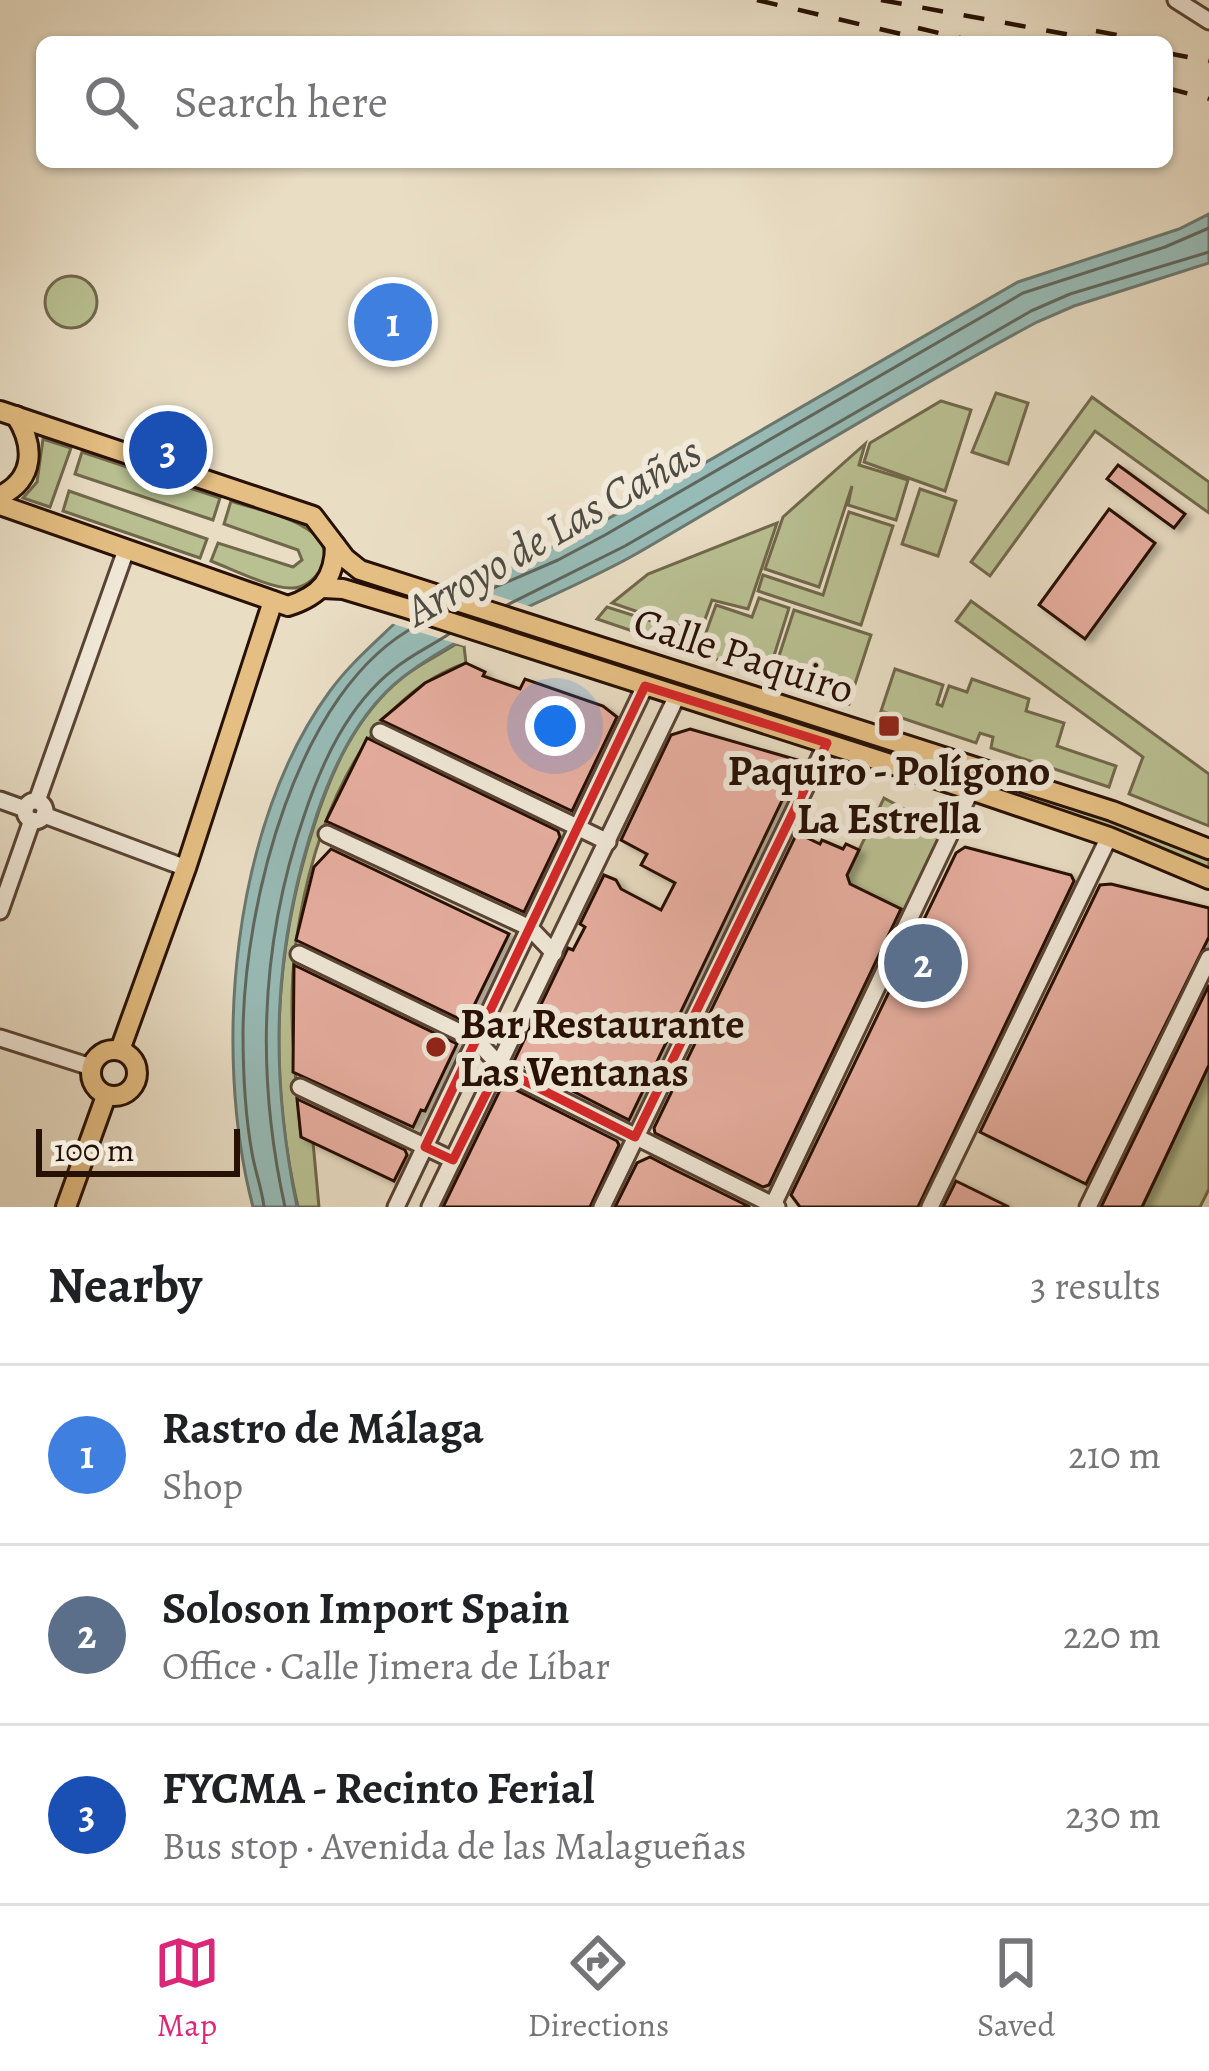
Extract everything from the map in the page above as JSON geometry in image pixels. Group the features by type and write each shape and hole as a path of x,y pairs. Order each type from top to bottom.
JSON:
{"main road":[{"path":"8,414 26,433 30,451 21,481 0,501 126,550 288,606 323,589 335,566 335,540"},
{"name":"Calle Paquiro","path":"8,414 313,516 345,558 360,569 1112,811 1209,850"},
{"name":"Calle Paquiro","path":"323,589 343,589 406,608 971,790 1109,837 1209,879"},
{"path":"120,1050 186,868 273,601"},
{"path":"120,1050 135,1063 136,1080 122,1096 106,1096 93,1085 91,1067 99,1054 120,1050"},
{"path":"66,1207 106,1096"}],"street":[{"path":"1176,0 1209,21"},
{"path":"0,911 126,550"},
{"path":"397,1207 646,686"},
{"path":"430,1207 677,696"},
{"path":"380,732 608,842"},
{"path":"602,1207 827,743"},
{"path":"299,954 476,1040 500,1065 774,1206 971,790"},
{"path":"0,800 186,868"},
{"path":"327,834 530,928 554,953"},
{"path":"930,1207 1109,837"},
{"path":"1088,1207 1209,958"},
{"path":"4,1036 91,1067"},
{"path":"300,1087 453,1160"}],"highlighted area":[{"path":"645,686 827,743 635,1137 499,1068 453,1160 425,1147"}],"green space":[{"path":"71,276 89,284 97,302 89,320 71,328 53,320 45,302 53,284"},
{"path":"996,393 1028,403 1008,464 972,452"},
{"path":"1092,397 1209,482 1209,513 1095,431 990,576 971,562"},
{"path":"941,401 971,410 945,491 864,462 870,443"},
{"path":"43,439 71,448 50,507 23,498 37,482"},
{"path":"865,444 859,465 908,480 896,520 848,505 852,486 819,587 765,569 783,517"},
{"path":"82,452 220,498 213,520 75,474"},
{"path":"920,489 956,501 938,556 902,544"},
{"path":"69,491 207,539 200,558 63,511"},
{"path":"231,501 310,531 325,555 315,577 299,587 282,587 211,561 218,543 293,567 302,560 298,550 224,524"},
{"path":"849,512 893,526 861,625 758,591 763,575 823,595"},
{"path":"777,523 748,609 712,600 700,633 612,603 648,574"},
{"path":"759,598 789,608 772,662 854,689 849,704 597,619 607,607 704,638 716,605 752,617"},
{"path":"971,601 1209,774 1209,826 1129,794 1143,757 956,621"},
{"path":"794,610 871,635 855,684 778,659"},
{"path":"501,624 843,732 840,741 495,630"},
{"path":"456,644 464,646 466,663 428,682 368,740 346,777 314,859 296,942 292,1015 301,1136 313,1142 319,1207 298,1207 282,1111 279,1015 300,873 328,785 358,727 402,678"},
{"path":"895,669 943,685 937,704 942,706 949,686 967,692 972,679 1029,699 1026,711 1064,723 1057,746 1116,766 1109,787 991,748 993,737 980,733 976,743 881,711"},
{"path":"854,736 1106,817 1209,860 1209,873 851,745"},
{"path":"884,798 941,834 905,911 844,881"},
{"path":"1209,1065 1209,1189 1200,1207 1142,1207"}],"water":[{"path":"1209,214 1209,263 1037,322 636,554 458,641 388,690 361,722 332,776 291,913 279,1057 297,1207 253,1207 234,1079 239,940 271,806 297,745 352,664 394,624 599,524 1018,282 1179,229"}],"pier":[{"path":"458,583 538,609 464,646 387,622"}],"building":[{"path":"1118,465 1185,514 1174,528 1107,479"},
{"path":"1109,509 1155,543 1085,639 1039,605"},
{"path":"466,663 485,672 483,676 520,689 525,679 603,706 617,717 572,811 381,720 425,683"},
{"path":"690,729 801,761 629,1120 514,1061 568,948 573,950 585,927 580,924 604,875 661,910 675,883 641,865 647,854 621,840 671,735"},
{"path":"367,738 558,831 560,837 524,912 326,821"},
{"path":"797,833 820,844 822,840 859,850 847,875 850,884 901,909 769,1185 763,1187 655,1133 654,1128"},
{"path":"965,847 1071,875 1074,881 918,1207 800,1207 791,1195 956,853"},
{"path":"331,849 509,934 466,1022 296,940 314,867"},
{"path":"1100,885 1209,908 1209,937 1086,1184 980,1132"},
{"path":"294,965 457,1044 413,1127 293,1072"},
{"path":"1209,985 1209,1065 1142,1207 1101,1207"},
{"path":"508,1086 617,1141 590,1207 443,1207 501,1088"},
{"path":"297,1099 405,1150 394,1181 301,1137"},
{"path":"650,1157 750,1207 615,1207 637,1163"},
{"path":"956,1181 1009,1207 943,1207"}],"railway":[{"path":"757,0 910,36"},
{"path":"881,0 1076,36"},
{"path":"918,28 952,36"},
{"path":"1096,31 1123,36"},
{"path":"1173,54 1209,61"},
{"path":"1173,90 1209,99"}],"place":[{"name":"Rastro de Málaga","path":"393,322"},
{"name":"FYCMA - Recinto Ferial","path":"168,450"},
{"name":"Paquiro - Polígono La Estrella","path":"889,726"},
{"name":"Soloson Import Spain","path":"923,963"},
{"name":"Bar Restaurante Las Ventanas","path":"436,1047"}],"water label":[{"name":"Arroyo de Las Cañas","path":"553,531"}]}
